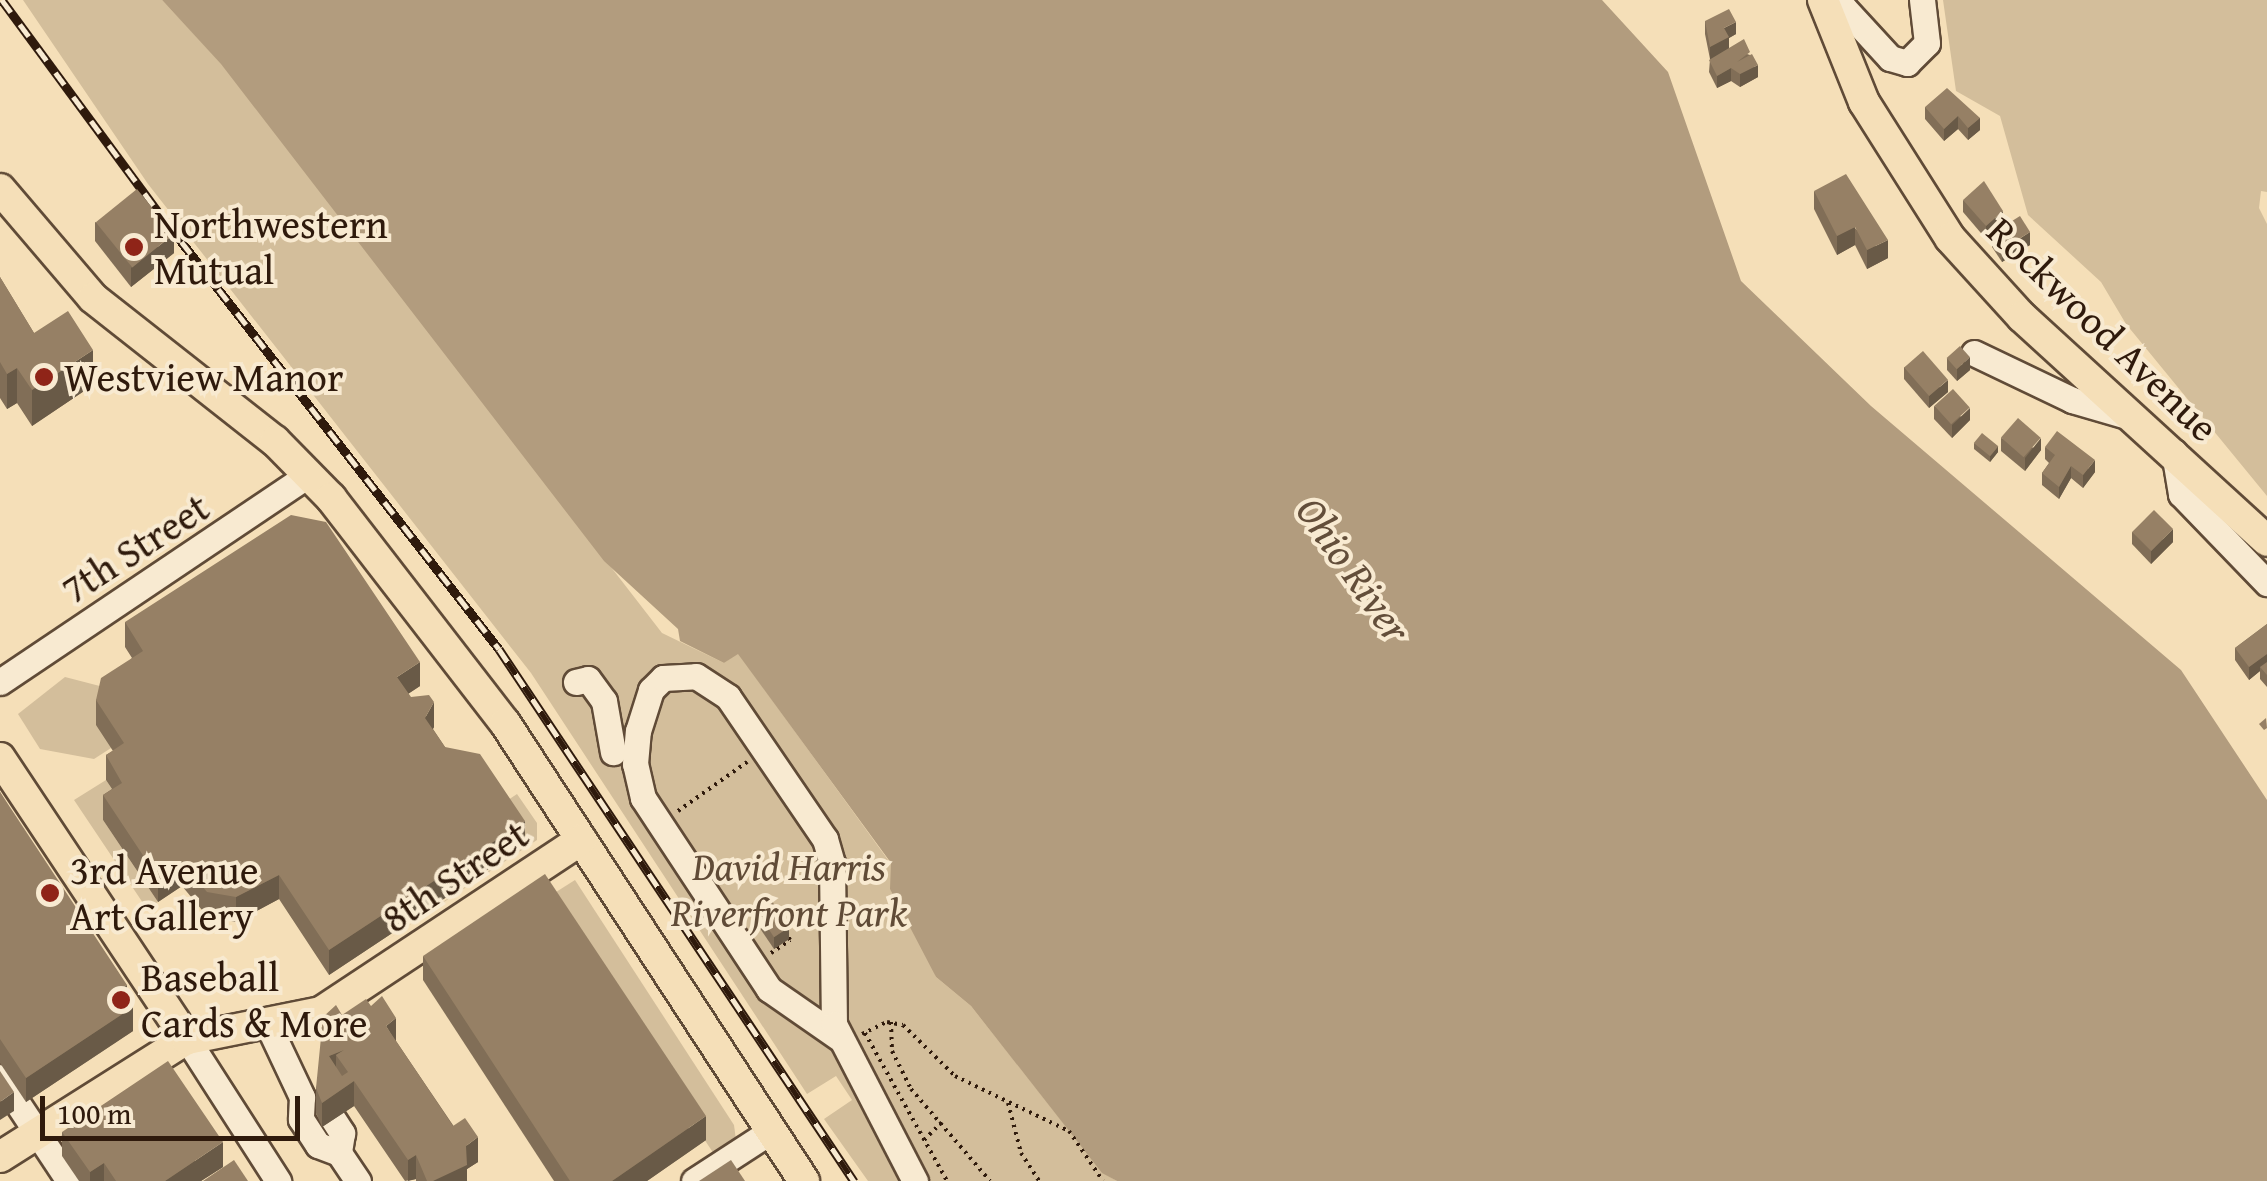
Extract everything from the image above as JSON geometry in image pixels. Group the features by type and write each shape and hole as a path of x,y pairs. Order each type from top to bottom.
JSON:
{"main road":[{"name":"Rockwood Avenue","path":"1824,0 1884,140 1950,238 2022,317 2267,541"},
{"path":"0,189 11,222 93,298 310,474 494,708 804,1181"},
{"path":"0,758 187,1039"},
{"name":"8th Street","path":"0,1157 187,1039 320,1012 582,840"}],"street":[{"path":"1824,0 1844,8 1890,58 1908,63 1927,43 1922,0"},
{"path":"1974,353 2072,400 2135,418"},
{"path":"2174,452 2181,494 2267,582"},
{"name":"7th Street","path":"0,682 310,474"},
{"path":"624,752 644,706 663,678 696,676 728,697 829,850 843,1038 916,1181"},
{"path":"576,682 588,680 604,700 643,798 769,989 843,1038"},
{"path":"594,724 596,744 624,752"},
{"path":"268,1024 318,1106 342,1132 339,1153"},
{"path":"187,1039 278,1181"},
{"path":"0,1076 69,1181"},
{"path":"318,1106 301,1119 318,1145 339,1153 358,1181"},
{"path":"694,1181 771,1130"}],"path":[{"path":"688,827 678,811 742,766"},
{"path":"760,937 771,953 790,940 780,924"},
{"path":"843,1038 890,1022 911,1030 954,1076 1069,1132 1103,1181"},
{"path":"890,1022 892,1050 906,1082 990,1181"},
{"path":"864,1033 947,1181"},
{"path":"1008,1104 1021,1153 1039,1181"},
{"path":"924,1140 942,1122"}],"green space":[{"name":"David Harris Riverfront Park","path":"23,0 162,0 221,63 662,633 724,663 738,653 891,864 936,977 971,1006 1102,1172 1117,1181 868,1181 824,1119 852,1100 836,1076 807,1094 531,673 148,184"},
{"path":"1943,0 2267,0 2267,192 2261,191 2259,208 2267,224 2267,496 2126,324 2101,282 2028,215 2000,116 1956,91"},
{"path":"65,677 119,691 111,748 94,759 40,749 18,714"},
{"path":"106,780 121,803 103,820 158,902 147,909 74,800"},
{"path":"517,794 537,823 537,840 384,942 525,846 499,806"},
{"path":"575,880 734,1125 736,1140 714,1154 545,899"}],"water":[{"name":"Ohio River","path":"162,0 1602,0 1668,72 1741,281 1871,406 2181,670 2267,800 2267,1181 1117,1181 1102,1173 971,1006 936,977 890,889 891,863 738,654 724,663 680,641 678,629 604,561 221,64"}],"building":[{"path":"1729,9 1736,22 1724,28 1729,37 1710,47 1705,21"},
{"path":"1744,39 1750,52 1737,62 1752,54 1758,65 1740,74 1731,68 1717,76 1709,60"},
{"path":"1947,88 1980,118 1968,128 1958,116 1944,129 1925,107"},
{"path":"1846,174 1888,240 1867,250 1855,227 1837,236 1814,191"},
{"path":"1984,181 2003,211 1986,226 1963,200"},
{"path":"137,189 174,234 132,267 96,222"},
{"path":"2020,216 2030,232 2002,250 1992,233"},
{"path":"0,277 34,333 68,311 93,350 32,390 17,368 7,374 0,362"},
{"path":"1960,346 1970,357 1957,369 1947,358"},
{"path":"1923,351 1948,380 1929,396 1904,367"},
{"path":"1953,389 1970,408 1951,424 1934,406"},
{"path":"2018,418 2041,438 2024,457 2001,438"},
{"path":"2057,431 2095,460 2083,475 2071,466 2059,487 2042,473 2055,455 2045,447"},
{"path":"1982,433 1998,446 1990,456 1974,443"},
{"path":"2154,510 2173,529 2151,551 2132,532"},
{"path":"291,515 326,522 420,662 397,677 411,697 429,695 434,702 425,718 445,747 480,754 525,821 329,950 279,875 236,897 207,892 182,862 158,878 103,795 122,783 106,755 124,743 96,700 101,678 143,651 125,622"},
{"path":"2267,624 2267,654 2249,667 2235,648"},
{"path":"0,792 127,985 115,992 133,1007 26,1078 0,1039"},
{"path":"545,874 706,1116 612,1181 570,1181 423,956"},
{"path":"770,898 789,927 774,937 755,908"},
{"path":"382,996 396,1018 386,1026 453,1126 465,1118 478,1137 466,1146 467,1165 427,1181 416,1155 408,1160 354,1081 322,1103 316,1088 323,1017 336,1005 342,1015 366,999 371,1006","holes":["344,1050 336,1055 348,1072 342,1076 329,1056"]},
{"path":"168,1061 223,1142 165,1181 116,1181 104,1163 90,1172 62,1132"},
{"path":"0,1071 14,1092 0,1102"},
{"path":"234,1160 248,1181 203,1181"},
{"path":"731,1160 745,1181 699,1181"}],"railway":[{"path":"2,0 163,218 499,649 854,1181"}],"place":[{"name":"Northwestern Mutual","path":"134,247"},
{"name":"Westview Manor","path":"44,377"},
{"name":"3rd Avenue Art Gallery","path":"50,893"},
{"name":"Baseball Cards & More","path":"121,1000"}]}
